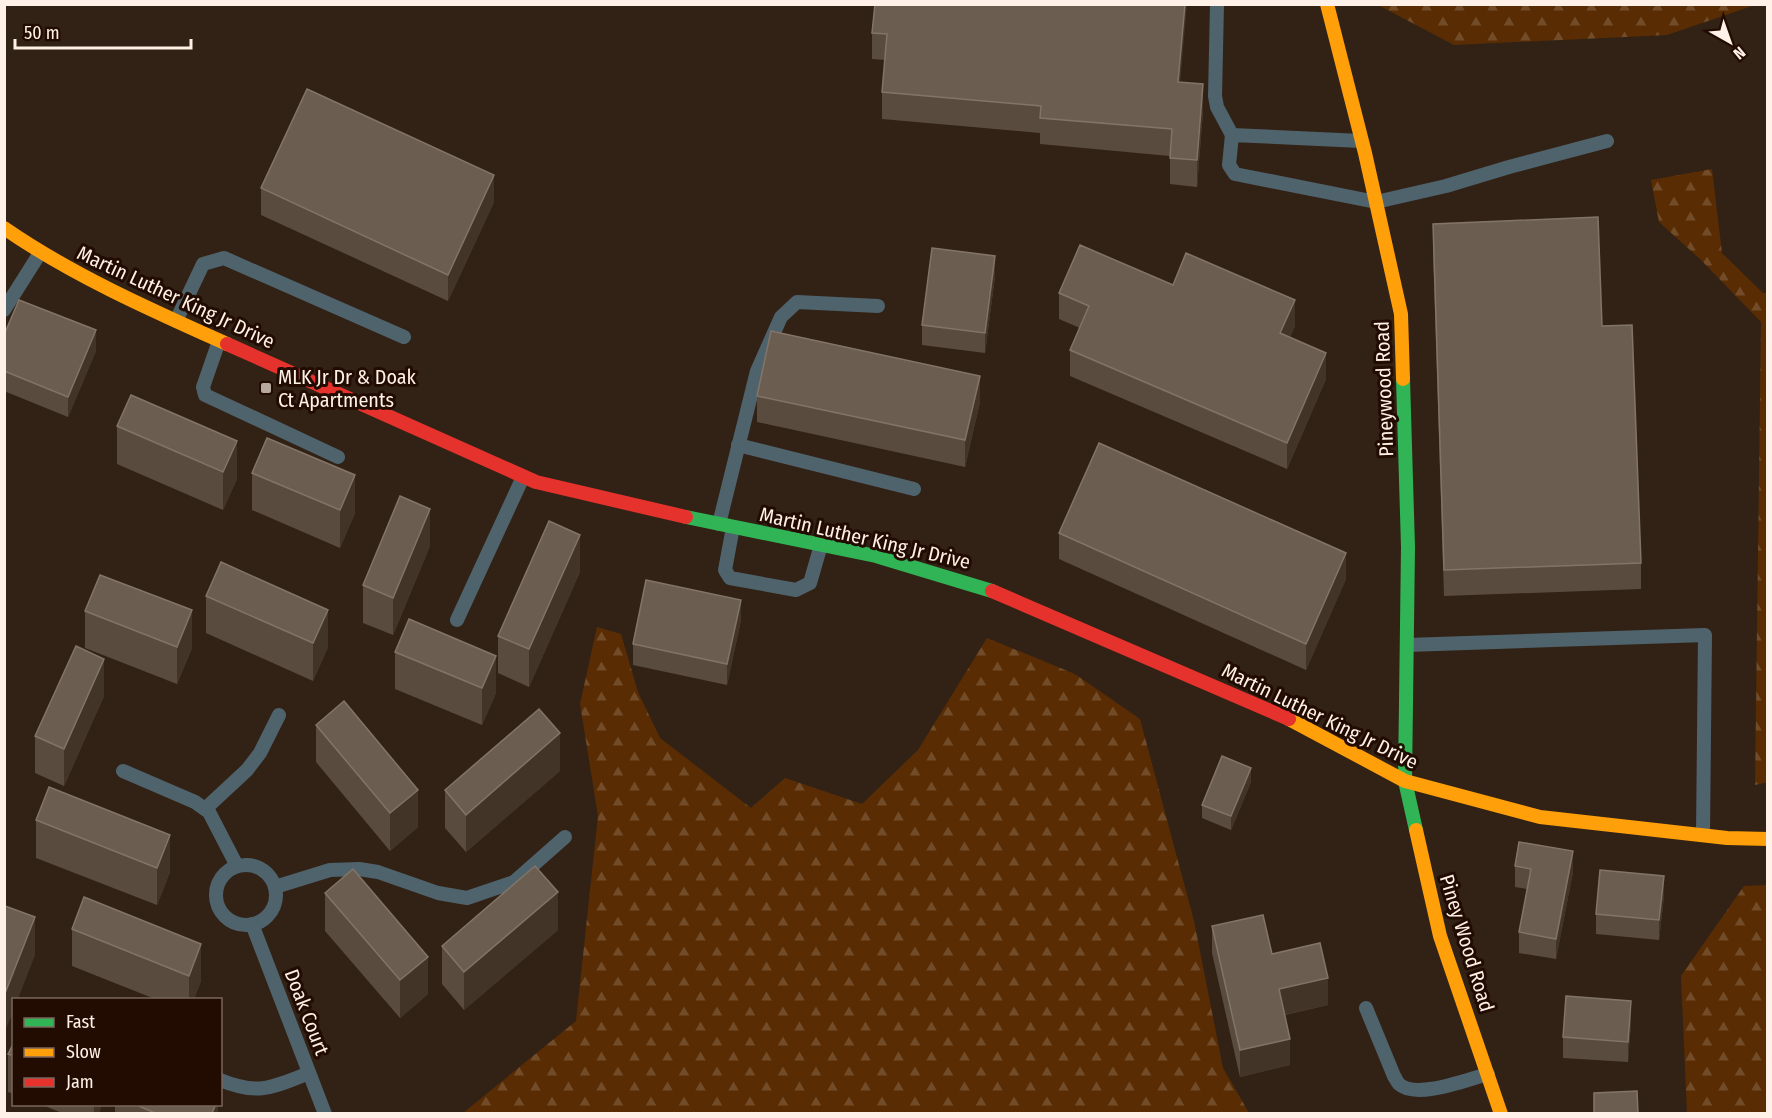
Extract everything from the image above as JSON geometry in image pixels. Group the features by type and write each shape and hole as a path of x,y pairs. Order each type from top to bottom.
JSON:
{"street":[{"name":"Pineywood Road","path":"1327,4 1362,141 1401,314 1408,547 1405,781"},
{"name":"Martin Luther King Jr Drive","path":"4,228 40,253 176,321 536,483 876,556 980,586 1275,711 1405,781 1539,817 1726,838 1767,838"},
{"name":"Piney Wood Road","path":"1405,781 1440,936 1501,1113"}],"lane":[{"path":"1217,4 1215,96 1217,107 1232,135 1229,165 1235,174 1376,202 1446,186 1607,141"},
{"path":"1232,135 1362,141"},
{"path":"4,310 40,253"},
{"path":"176,321 203,264 224,258 404,337"},
{"path":"719,524 757,371 781,317 797,302 878,306"},
{"path":"219,341 203,387 206,395 338,456"},
{"path":"738,445 914,489"},
{"path":"457,620 523,477"},
{"path":"733,527 724,570 730,578 796,590 810,583 821,545"},
{"path":"1407,645 1705,635 1702,835"},
{"path":"205,809 247,770 260,753 279,715"},
{"path":"123,771 195,802 209,812 237,866"},
{"path":"275,887 330,870 359,869 378,872 438,893 467,897 514,882 565,837"},
{"path":"237,866 256,866 265,871 275,887 274,906 261,921 252,924 242,925 232,922 224,916 215,897 216,887 221,878 228,870 237,866"},
{"name":"Doak Court","path":"252,924 325,1113"},
{"path":"1366,1008 1394,1076 1400,1085 1410,1090 1423,1091 1488,1074"},
{"path":"222,1081 236,1087 254,1090 272,1087 309,1073"}],"green space":[{"path":"1378,5 1755,5 1667,35 1454,45"},
{"path":"1712,169 1722,253 1763,293 1767,293 1768,782 1755,785 1761,322 1700,259 1659,222 1651,180"},
{"path":"597,627 621,634 638,692 660,738 751,808 785,778 862,804 918,750 987,638 1075,674 1140,719 1194,921 1223,1068 1249,1113 463,1113 576,1021 598,816 580,704"},
{"path":"1767,885 1767,1113 1687,1113 1681,976 1744,886"}],"building":[{"path":"875,4 1185,4 1178,82 1203,84 1197,160 1170,158 1172,129 1040,118 1041,106 882,92 887,34 872,33"},
{"path":"307,89 494,175 448,275 261,188"},
{"path":"1598,217 1602,326 1632,325 1641,563 1444,570 1433,224"},
{"path":"1080,245 1173,285 1186,253 1295,300 1280,333 1326,353 1287,443 1070,350 1089,306 1059,293"},
{"path":"932,248 995,256 985,333 922,325"},
{"path":"19,300 96,330 68,397 4,371 4,335"},
{"path":"771,331 980,376 965,440 757,396"},
{"path":"131,395 237,441 223,472 117,426"},
{"path":"267,438 355,475 340,510 252,473"},
{"path":"1099,443 1346,553 1306,644 1059,533"},
{"path":"400,496 430,509 393,598 363,585"},
{"path":"549,521 580,535 529,649 498,636"},
{"path":"221,562 328,610 313,643 206,596"},
{"path":"100,575 192,610 177,647 85,611"},
{"path":"646,580 741,600 727,664 633,644"},
{"path":"409,619 496,656 482,688 395,652"},
{"path":"76,646 104,659 64,749 35,736"},
{"path":"344,701 418,790 390,813 316,725"},
{"path":"539,709 560,733 466,815 445,790"},
{"path":"1222,756 1251,768 1231,816 1202,805"},
{"path":"49,787 170,835 157,868 36,820"},
{"path":"1519,842 1573,851 1556,939 1519,932 1531,869 1515,866"},
{"path":"535,866 558,892 464,972 442,946"},
{"path":"353,869 428,957 400,980 325,893"},
{"path":"1600,870 1664,876 1659,920 1596,914"},
{"path":"84,897 201,944 189,976 72,929"},
{"path":"5,906 35,917 4,996 4,908"},
{"path":"1263,915 1272,954 1320,943 1328,978 1279,989 1290,1039 1240,1050 1212,926"},
{"path":"1566,996 1631,1001 1628,1042 1563,1037"},
{"path":"1637,1091 1638,1113 1594,1113 1594,1093"},
{"path":"139,1106 215,1106 212,1113 155,1113"}],"traffic: fast":[{"path":"1403,379 1408,547 1405,781 1416,830"},
{"path":"686,517 876,556 992,591"}],"traffic: slow":[{"path":"1327,4 1365,153 1401,314 1403,379"},
{"path":"4,228 84,276 227,344"},
{"path":"1289,719 1405,781 1540,817 1727,838 1768,839"},
{"path":"1416,830 1440,936 1501,1114"}],"traffic: jam":[{"path":"227,344 536,482 686,517"},
{"path":"992,591 1289,719"}],"place":[{"name":"MLK Jr Dr & Doak Ct Apartments","path":"266,388"}]}
